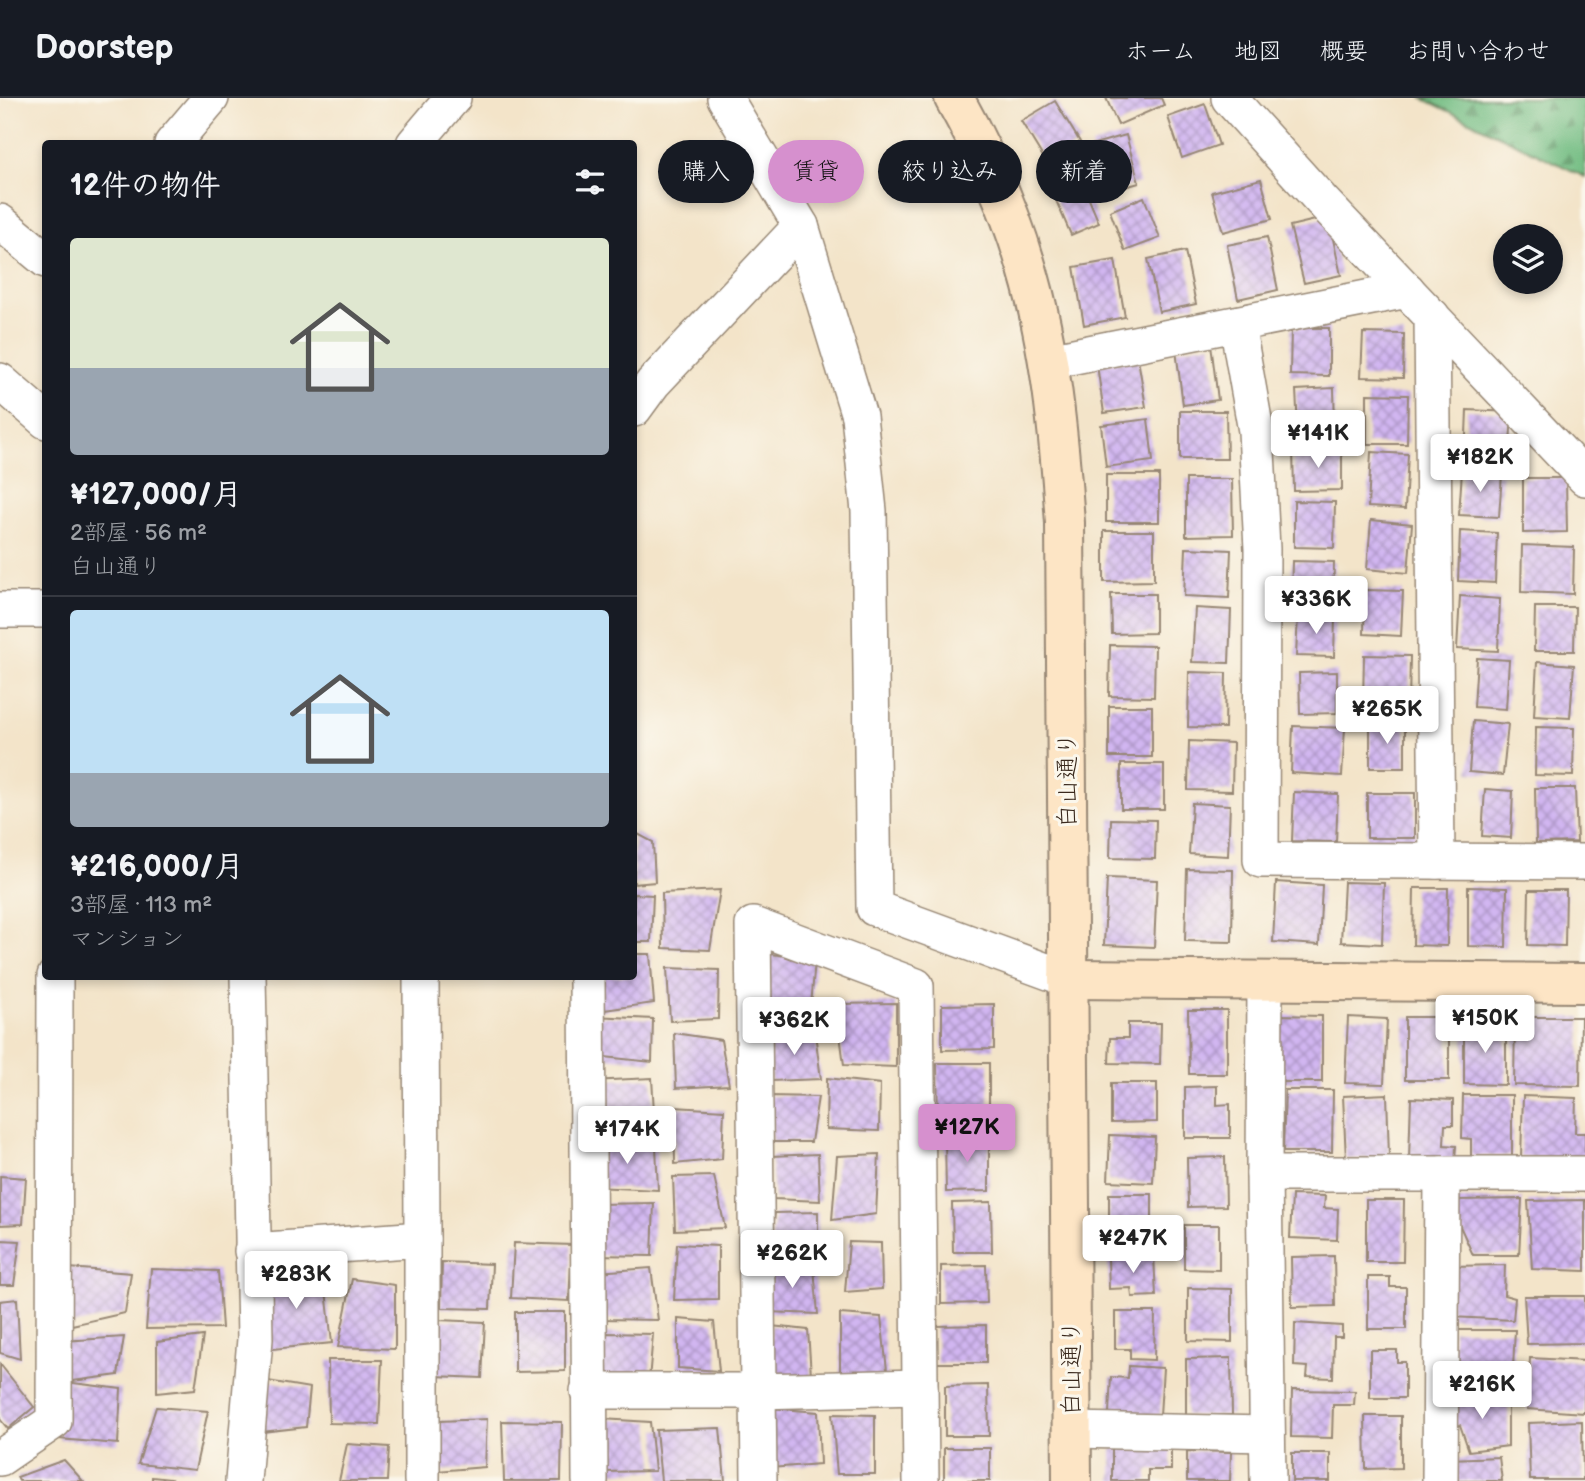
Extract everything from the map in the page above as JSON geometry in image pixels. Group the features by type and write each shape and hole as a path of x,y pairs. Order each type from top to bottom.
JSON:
{"street":[{"path":"175,140 211,98"},
{"path":"417,140 453,98"},
{"path":"725,98 801,226 855,403 860,429 869,511 871,573 874,908 1068,979 1585,983"},
{"name":"白山通り","path":"954,98 997,187 1026,264 1049,361 1060,446 1065,523 1072,1481"},
{"path":"1229,98 1585,478"},
{"path":"0,222 42,257"},
{"path":"637,405 653,383 801,226"},
{"path":"1049,361 1407,290"},
{"path":"1432,316 1437,861"},
{"path":"1237,324 1256,431 1262,549 1261,860 1585,862"},
{"path":"0,381 42,418"},
{"path":"0,610 42,610"},
{"path":"759,1481 753,925 916,986 921,1481"},
{"path":"0,1458 54,1421 55,980"},
{"path":"243,1481 255,1339 248,980"},
{"path":"421,980 422,1481"},
{"path":"587,980 590,1481"},
{"path":"1265,981 1264,1174 1268,1481"},
{"path":"1264,1174 1585,1174"},
{"path":"1440,1481 1442,1174"},
{"path":"253,1251 422,1240"},
{"path":"588,1391 920,1387"},
{"path":"1072,1430 1268,1434"},
{"path":"0,1471 6,1481"}],"green space":[{"path":"1422,98 1585,98 1585,177"}],"building":[{"path":"1106,98 1161,98 1164,105 1118,125"},
{"path":"1055,101 1079,140 1036,140 1036,146 1021,121"},
{"path":"1205,104 1219,145 1182,158 1168,117"},
{"path":"1126,135 1127,140 1108,140"},
{"path":"1132,157 1139,183 1132,185"},
{"path":"1261,179 1272,219 1223,232 1212,192"},
{"path":"1144,197 1160,238 1125,251 1110,211"},
{"path":"1057,203 1091,203 1099,223 1071,235"},
{"path":"1328,217 1341,275 1304,283 1290,226"},
{"path":"1267,237 1278,290 1238,299 1227,245"},
{"path":"1185,251 1196,304 1159,312 1148,259"},
{"path":"1115,260 1125,317 1084,325 1074,267"},
{"path":"1291,328 1329,328 1329,376 1290,375"},
{"path":"1363,333 1404,334 1403,378 1361,377"},
{"path":"1211,344 1218,400 1183,405 1176,350"},
{"path":"1138,359 1146,407 1104,413 1097,365"},
{"path":"1334,388 1335,427 1298,429 1296,390"},
{"path":"1367,394 1408,395 1407,444 1367,444"},
{"path":"1467,410 1512,412 1509,461 1465,459"},
{"path":"1180,411 1226,411 1227,459 1180,459"},
{"path":"1148,419 1153,461 1106,467 1101,425"},
{"path":"1293,449 1342,449 1342,490 1294,491"},
{"path":"1371,452 1408,454 1405,509 1368,507"},
{"path":"1462,471 1502,474 1499,517 1459,515"},
{"path":"1106,475 1159,475 1159,522 1106,522"},
{"path":"1523,478 1566,478 1567,532 1523,533"},
{"path":"1186,479 1232,479 1233,535 1186,536"},
{"path":"1294,501 1335,502 1334,548 1294,547"},
{"path":"1371,520 1412,524 1408,573 1367,569"},
{"path":"1104,531 1154,531 1154,581 1104,582"},
{"path":"1460,531 1497,533 1495,583 1458,581"},
{"path":"1522,545 1574,547 1573,594 1521,592"},
{"path":"1186,548 1231,550 1229,598 1184,596"},
{"path":"1292,561 1334,562 1333,603 1291,602"},
{"path":"1365,590 1403,591 1401,636 1364,634"},
{"path":"1111,594 1155,594 1155,633 1112,634"},
{"path":"1460,596 1500,599 1498,651 1457,649"},
{"path":"1535,607 1575,607 1574,651 1534,651"},
{"path":"1195,608 1231,610 1229,663 1192,662"},
{"path":"1298,614 1335,616 1334,657 1296,656"},
{"path":"1110,645 1155,646 1154,697 1109,696"},
{"path":"1364,655 1410,656 1409,704 1363,703"},
{"path":"1477,658 1509,660 1506,709 1474,707"},
{"path":"1537,662 1574,665 1570,718 1534,716"},
{"path":"1189,672 1226,673 1225,728 1188,727"},
{"path":"1337,672 1337,713 1300,714 1299,673"},
{"path":"1109,706 1152,706 1152,757 1109,757"},
{"path":"1473,721 1508,724 1503,775 1469,772"},
{"path":"1370,725 1405,725 1405,768 1370,768"},
{"path":"1293,726 1345,728 1342,776 1291,773"},
{"path":"1536,727 1574,728 1573,776 1535,775"},
{"path":"1189,741 1233,743 1232,791 1188,790"},
{"path":"1121,764 1164,764 1164,809 1121,809"},
{"path":"1535,788 1575,788 1577,842 1536,843"},
{"path":"1485,789 1513,791 1511,838 1482,836"},
{"path":"1294,792 1338,794 1336,842 1292,841"},
{"path":"1367,793 1415,793 1415,838 1367,838"},
{"path":"1192,803 1230,805 1228,856 1189,854"},
{"path":"1111,819 1156,820 1155,859 1110,858"},
{"path":"637,834 653,842 655,882 637,884"},
{"path":"1187,869 1233,870 1232,942 1185,941"},
{"path":"1107,878 1157,880 1154,947 1104,945"},
{"path":"1276,882 1322,885 1319,945 1273,942"},
{"path":"1344,882 1384,883 1382,944 1341,942"},
{"path":"1468,887 1507,888 1506,947 1468,946"},
{"path":"1414,888 1448,888 1447,946 1413,945"},
{"path":"720,890 710,950 663,948 662,893"},
{"path":"1529,890 1566,890 1565,946 1528,945"},
{"path":"637,894 653,895 651,942 637,942"},
{"path":"637,954 650,954 654,1003 597,1011 599,980 637,980"},
{"path":"771,954 815,960 810,1017 767,1018"},
{"path":"667,968 719,970 718,1019 670,1021"},
{"path":"896,1003 896,1067 844,1065 836,1004"},
{"path":"994,1004 994,1049 942,1050 942,1005"},
{"path":"1188,1010 1227,1010 1227,1074 1189,1074"},
{"path":"1277,1015 1322,1016 1322,1082 1276,1082"},
{"path":"594,1016 653,1019 652,1062 595,1056"},
{"path":"1348,1017 1387,1019 1384,1084 1345,1083"},
{"path":"1405,1017 1449,1017 1449,1080 1405,1080"},
{"path":"1515,1017 1581,1017 1580,1086 1514,1085"},
{"path":"1128,1023 1161,1023 1160,1064 1109,1063 1110,1038 1128,1038"},
{"path":"1464,1026 1506,1026 1506,1085 1464,1084"},
{"path":"674,1033 721,1040 729,1085 676,1088"},
{"path":"770,1033 815,1033 821,1079 771,1081"},
{"path":"937,1063 989,1063 989,1120 938,1120"},
{"path":"652,1078 655,1129 593,1131 590,1081"},
{"path":"827,1078 880,1084 879,1131 826,1129"},
{"path":"1111,1083 1157,1083 1157,1122 1111,1123"},
{"path":"1217,1086 1217,1105 1230,1104 1230,1138 1185,1138 1185,1087"},
{"path":"1285,1090 1333,1090 1332,1152 1283,1152"},
{"path":"1387,1094 1389,1157 1346,1159 1343,1096"},
{"path":"1463,1095 1512,1095 1512,1156 1471,1156 1471,1139 1462,1138"},
{"path":"770,1096 818,1097 811,1142 772,1142"},
{"path":"1523,1096 1576,1098 1575,1133 1585,1133 1585,1159 1521,1157"},
{"path":"1411,1098 1453,1100 1453,1125 1445,1125 1444,1145 1456,1146 1455,1161 1409,1159"},
{"path":"674,1107 724,1110 722,1159 675,1164"},
{"path":"1110,1135 1155,1137 1153,1183 1108,1181"},
{"path":"989,1136 989,1191 946,1192 945,1137"},
{"path":"600,1141 656,1146 658,1190 594,1187"},
{"path":"818,1154 820,1201 774,1199 771,1156"},
{"path":"879,1154 876,1214 832,1220 837,1156"},
{"path":"1225,1157 1226,1206 1188,1207 1187,1158"},
{"path":"0,1176 26,1178 23,1224 0,1225"},
{"path":"714,1176 725,1228 675,1230 673,1177"},
{"path":"1109,1194 1152,1194 1152,1241 1128,1241 1128,1232 1109,1233"},
{"path":"1292,1195 1325,1196 1324,1208 1338,1209 1337,1240 1290,1238"},
{"path":"1522,1199 1519,1255 1473,1255 1460,1226 1450,1226 1455,1200"},
{"path":"1366,1200 1404,1200 1403,1262 1366,1262"},
{"path":"1585,1200 1585,1271 1532,1269 1528,1201"},
{"path":"991,1202 992,1252 953,1252 952,1203"},
{"path":"654,1203 652,1256 594,1255 598,1204"},
{"path":"818,1212 818,1254 770,1254 775,1213"},
{"path":"1184,1225 1219,1225 1219,1270 1184,1269"},
{"path":"0,1240 20,1241 14,1285 0,1285"},
{"path":"849,1242 881,1243 882,1289 845,1292"},
{"path":"514,1243 572,1245 569,1301 511,1298"},
{"path":"677,1244 718,1246 718,1299 674,1300"},
{"path":"1154,1256 1156,1296 1132,1297 1131,1288 1109,1289 1108,1258"},
{"path":"1334,1256 1335,1306 1292,1307 1291,1257"},
{"path":"442,1262 492,1264 490,1309 441,1308"},
{"path":"986,1265 987,1303 941,1304 941,1266"},
{"path":"1505,1265 1504,1295 1515,1298 1513,1320 1451,1317 1450,1266"},
{"path":"769,1266 814,1268 818,1314 768,1312"},
{"path":"69,1268 131,1273 125,1313 72,1325"},
{"path":"651,1268 658,1320 602,1319 597,1272"},
{"path":"151,1269 218,1271 222,1328 146,1329"},
{"path":"324,1273 332,1343 263,1350 268,1274"},
{"path":"1368,1277 1390,1277 1390,1287 1406,1287 1406,1329 1368,1329"},
{"path":"352,1279 395,1285 395,1349 338,1347"},
{"path":"1188,1288 1232,1289 1232,1342 1188,1341"},
{"path":"1524,1296 1585,1296 1585,1343 1527,1344"},
{"path":"17,1299 20,1359 0,1353 0,1301"},
{"path":"515,1312 565,1312 565,1371 515,1372"},
{"path":"1115,1312 1155,1312 1154,1360 1130,1359 1130,1349 1115,1349"},
{"path":"840,1314 881,1317 889,1388 840,1389"},
{"path":"678,1319 714,1322 719,1371 678,1368"},
{"path":"438,1320 485,1322 482,1378 435,1376"},
{"path":"1295,1323 1342,1326 1342,1337 1334,1337 1333,1378 1307,1377 1308,1367 1294,1366"},
{"path":"986,1325 986,1363 937,1363 936,1326"},
{"path":"771,1326 808,1330 812,1390 768,1391"},
{"path":"1453,1330 1515,1330 1512,1386 1453,1389"},
{"path":"604,1333 653,1334 649,1380 601,1381"},
{"path":"203,1336 195,1389 157,1393 157,1342"},
{"path":"124,1337 118,1375 65,1382 63,1341"},
{"path":"1370,1350 1397,1350 1397,1362 1405,1362 1405,1398 1370,1398"},
{"path":"1231,1358 1232,1415 1186,1415 1186,1359"},
{"path":"1530,1358 1585,1361 1584,1413 1527,1409"},
{"path":"328,1360 382,1360 379,1424 329,1423"},
{"path":"0,1364 34,1407 8,1429 0,1419"},
{"path":"1129,1366 1163,1368 1160,1415 1109,1413 1111,1377 1128,1378"},
{"path":"268,1381 310,1388 306,1427 261,1432"},
{"path":"65,1382 121,1389 118,1444 59,1439"},
{"path":"988,1385 989,1436 945,1436 945,1386"},
{"path":"1292,1390 1355,1391 1354,1405 1333,1405 1332,1438 1291,1437"},
{"path":"1508,1396 1508,1446 1469,1451 1460,1425 1450,1426 1454,1398"},
{"path":"156,1407 208,1411 195,1470 138,1464"},
{"path":"770,1408 818,1412 820,1464 770,1468"},
{"path":"832,1414 875,1415 875,1474 837,1474"},
{"path":"1365,1416 1401,1416 1401,1468 1366,1469"},
{"path":"487,1419 485,1467 437,1471 439,1421"},
{"path":"602,1419 650,1422 655,1471 602,1472"},
{"path":"502,1421 562,1422 561,1481 504,1481"},
{"path":"1582,1421 1583,1480 1530,1480 1528,1423"},
{"path":"720,1428 725,1481 661,1481 656,1430"},
{"path":"347,1444 389,1447 387,1481 339,1481"},
{"path":"944,1448 990,1448 990,1481 944,1481"},
{"path":"1112,1448 1171,1449 1171,1470 1148,1470 1148,1481 1112,1481"},
{"path":"1187,1451 1231,1452 1230,1481 1187,1481"},
{"path":"1292,1453 1330,1453 1330,1481 1292,1481"},
{"path":"1499,1457 1502,1481 1451,1481 1450,1459"},
{"path":"64,1460 83,1481 19,1481 17,1477"},
{"path":"152,1477 171,1479 152,1481"}]}
